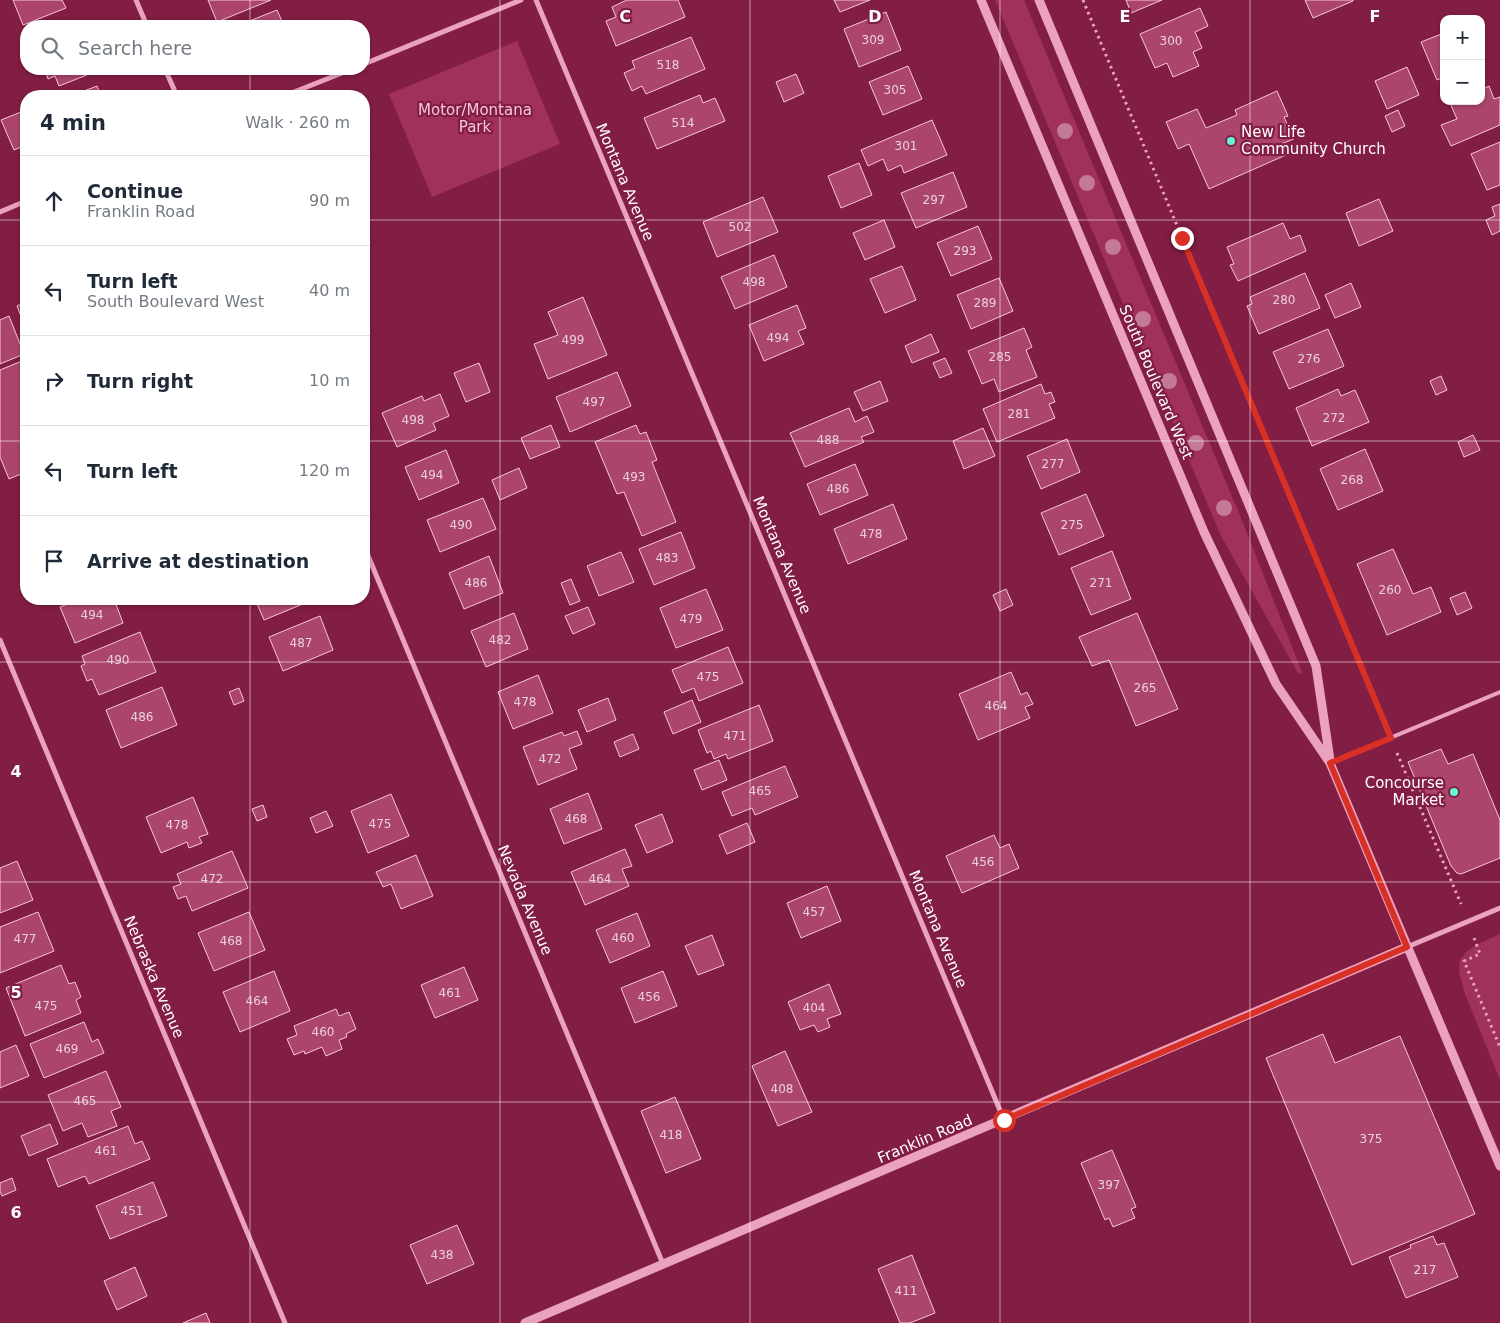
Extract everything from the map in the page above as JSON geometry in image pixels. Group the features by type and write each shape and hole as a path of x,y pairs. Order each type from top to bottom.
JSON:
{"street":[{"path":"136,0 144,20"},
{"path":"370,62 521,0"},
{"name":"Montana Avenue","path":"536,0 1004,1120"},
{"name":"South Boulevard West","path":"981,0 1204,532 1276,684 1330,763 1500,1166"},
{"name":"South Boulevard West","path":"1039,0 1316,666 1330,763"},
{"path":"168,75 174,90"},
{"path":"299,90 337,75"},
{"path":"0,212 20,204"},
{"name":"Nevada Avenue","path":"370,560 663,1264"},
{"name":"Nebraska Avenue","path":"0,640 285,1323"},
{"name":"Franklin Road","path":"525,1323 1500,908"}],"lane":[{"path":"1330,763 1500,692"}],"path":[{"path":"1083,0 1457,892"},
{"path":"1476,942 1480,954 1464,961 1500,1047"}],"green space":[{"path":"995,0 1024,0 1241,518 1302,672 1300,674 1221,536"},
{"name":"Motor/Montana Park","path":"517,41 560,144 432,197 389,94"},
{"path":"1500,934 1500,1080 1465,994 1459,972 1460,960 1466,952 1476,945"}],"building":[{"path":"13,0 62,0 66,8 36,20 21,20"},
{"path":"208,0 271,0 222,20 216,20"},
{"path":"627,0 678,0 685,17 616,46 606,21 616,17 612,7"},
{"path":"834,0 870,0 840,12"},
{"path":"1126,0 1162,0 1131,13"},
{"path":"1305,0 1353,0 1353,1 1313,18"},
{"path":"1200,8 1208,26 1195,32 1202,48 1193,52 1199,66 1173,77 1167,63 1155,68 1140,34"},
{"path":"277,10 281,20 252,20"},
{"path":"886,12 901,50 859,67 844,29"},
{"path":"1440,35 1440,79 1437,80 1421,42"},
{"path":"691,37 705,69 646,94 642,86 632,91 624,73 635,68 632,61"},
{"path":"908,66 922,99 883,115 869,82"},
{"path":"1407,67 1419,95 1387,109 1375,81"},
{"path":"796,74 804,93 784,102 776,82"},
{"path":"46,75 87,75 59,86 55,76 48,79"},
{"path":"97,86 99,90 87,90"},
{"path":"1489,86 1494,99 1500,97 1500,125 1451,146 1441,125 1457,119 1451,105 1485,105 1485,88"},
{"name":"New Life Community Church","path":"1277,91 1288,116 1284,117 1294,139 1281,144 1286,155 1209,189 1189,144 1178,149 1166,122 1197,109 1206,128 1237,115 1235,110"},
{"path":"700,95 703,103 715,98 725,121 657,149 644,118"},
{"path":"1398,110 1405,126 1392,132 1385,116"},
{"path":"20,112 20,148 14,150 1,120"},
{"path":"932,120 947,155 904,173 901,165 888,171 883,159 868,166 861,150"},
{"path":"1500,142 1500,185 1487,190 1471,154"},
{"path":"859,163 872,195 841,208 828,176"},
{"path":"953,172 967,207 916,228 901,193"},
{"path":"763,197 778,232 717,257 703,222"},
{"path":"1379,199 1393,231 1359,246 1346,213"},
{"path":"1500,204 1500,231 1492,235 1486,220 1495,216 1492,207"},
{"path":"884,220 895,247 865,260 853,233"},
{"path":"1283,223 1290,239 1300,235 1306,251 1238,281 1230,265 1234,264 1227,247"},
{"path":"978,226 992,259 951,276 937,243"},
{"path":"774,255 787,287 735,309 721,277"},
{"path":"902,266 916,300 885,313 870,279"},
{"path":"1305,273 1320,308 1259,334 1247,306 1252,304 1250,297"},
{"path":"999,278 1013,311 971,329 957,295"},
{"path":"1351,283 1361,307 1335,318 1325,295"},
{"path":"583,297 607,355 548,379 534,344 558,335 548,312"},
{"path":"797,305 806,328 798,331 804,344 764,361 749,325"},
{"path":"9,316 20,344 20,356 0,364 0,320"},
{"path":"1024,328 1032,347 1026,350 1037,377 999,392 994,379 982,384 968,351"},
{"path":"1328,329 1344,366 1289,389 1273,352"},
{"path":"931,334 939,352 912,363 905,346"},
{"path":"945,358 952,373 940,378 933,363"},
{"path":"20,362 20,474 9,479 0,457 0,370"},
{"path":"479,363 490,392 466,402 454,373"},
{"path":"617,372 631,406 570,432 556,397"},
{"path":"1441,376 1447,390 1436,395 1430,381"},
{"path":"880,381 888,401 863,411 854,392"},
{"path":"1041,384 1045,394 1051,392 1055,402 1049,404 1055,418 997,442 983,409"},
{"path":"1338,389 1341,396 1355,390 1369,422 1312,446 1296,408"},
{"path":"440,394 449,416 433,423 436,430 397,447 382,413 422,396 424,401"},
{"path":"849,408 855,422 867,416 874,432 861,437 864,442 805,467 790,433"},
{"path":"551,425 560,447 530,459 521,438"},
{"path":"636,425 640,434 646,432 657,460 652,462 676,522 642,536 624,492 617,494 595,442"},
{"path":"983,428 995,456 964,469 953,441"},
{"path":"1473,435 1480,450 1464,457 1458,442"},
{"path":"1067,439 1080,472 1041,489 1027,456"},
{"path":"1365,449 1383,491 1338,510 1320,469"},
{"path":"446,450 459,483 419,500 405,467"},
{"path":"855,464 868,495 820,515 807,484"},
{"path":"519,468 527,488 500,500 492,480"},
{"path":"1086,494 1104,536 1059,555 1041,513"},
{"path":"483,498 496,529 440,552 427,520"},
{"path":"893,504 907,539 848,564 834,529"},
{"path":"681,532 695,568 654,585 639,549"},
{"path":"1393,549 1413,594 1431,587 1441,612 1387,635 1357,564"},
{"path":"1112,551 1131,599 1091,615 1071,568"},
{"path":"621,552 634,582 599,596 587,566"},
{"path":"489,556 503,593 464,609 449,573"},
{"path":"571,579 580,601 570,605 561,583"},
{"path":"706,589 723,630 676,648 660,608"},
{"path":"1006,589 1013,605 1000,611 993,595"},
{"path":"1465,592 1472,608 1457,615 1450,598"},
{"path":"65,605 116,605 123,623 75,643 60,607"},
{"path":"258,605 300,605 264,620"},
{"path":"588,607 595,624 573,634 565,616"},
{"path":"514,613 528,649 486,667 471,631"},
{"path":"1137,613 1178,709 1136,726 1109,660 1092,666 1079,637"},
{"path":"320,616 333,650 283,671 269,637"},
{"path":"140,632 156,672 99,695 92,679 87,681 81,666 85,664 82,656"},
{"path":"728,647 743,683 699,701 694,688 682,693 672,670"},
{"path":"1011,672 1021,695 1027,692 1033,704 1025,707 1030,718 978,740 959,694"},
{"path":"538,675 553,713 513,729 498,692"},
{"path":"162,687 177,725 121,748 106,710"},
{"path":"239,688 244,701 234,705 229,692"},
{"path":"608,698 616,720 587,732 578,710"},
{"path":"692,700 701,722 673,734 664,712"},
{"path":"759,705 773,741 728,759 726,754 714,759 711,751 707,753 698,730"},
{"path":"577,731 582,744 569,749 577,769 538,785 523,747 562,732 564,736"},
{"path":"633,734 639,749 620,757 614,742"},
{"name":"Concourse Market","path":"1441,749 1448,764 1473,754 1500,820 1500,858 1461,874 1457,873 1451,866 1408,762"},
{"path":"719,760 727,780 702,790 694,770"},
{"path":"785,766 798,797 755,815 752,808 732,816 722,792"},
{"path":"588,793 602,829 564,844 550,809"},
{"path":"391,794 409,836 368,853 351,811"},
{"path":"193,797 208,834 199,837 202,843 189,848 187,842 161,853 146,817"},
{"path":"263,805 267,817 257,821 252,809"},
{"path":"326,811 333,826 316,833 310,818"},
{"path":"662,814 673,842 647,853 635,825"},
{"path":"747,823 755,842 727,854 719,835"},
{"path":"994,835 1000,848 1009,844 1019,868 962,893 946,856"},
{"path":"625,849 632,866 622,869 629,886 585,905 571,872"},
{"path":"232,851 248,888 192,911 186,896 178,899 173,887 181,884 177,874"},
{"path":"416,855 433,896 401,909 391,884 383,887 376,872"},
{"path":"17,861 33,900 0,913 0,868"},
{"path":"827,886 841,921 801,938 787,903"},
{"path":"38,912 54,951 0,973 0,927"},
{"path":"249,912 265,950 214,971 198,933"},
{"path":"637,913 650,946 610,963 596,930"},
{"path":"712,935 724,965 698,975 685,946"},
{"path":"61,965 69,984 75,982 81,997 76,1000 81,1013 25,1036 6,988"},
{"path":"464,967 478,1000 435,1018 421,985"},
{"path":"274,971 290,1011 240,1032 223,992"},
{"path":"663,971 677,1006 635,1023 621,988"},
{"path":"829,984 841,1014 827,1019 830,1027 818,1032 814,1025 800,1030 788,1002"},
{"path":"336,1009 339,1016 349,1012 356,1029 346,1034 347,1037 339,1040 342,1049 326,1056 322,1047 305,1054 304,1051 294,1055 287,1039 297,1035 294,1026"},
{"path":"84,1022 92,1042 98,1039 104,1053 44,1078 30,1044"},
{"path":"1323,1034 1335,1063 1400,1036 1475,1214 1352,1265 1266,1058"},
{"path":"16,1045 29,1076 0,1088 0,1052"},
{"path":"785,1051 812,1112 778,1126 752,1066"},
{"path":"106,1071 121,1107 111,1111 117,1126 88,1137 82,1123 63,1131 48,1095"},
{"path":"675,1097 701,1159 666,1173 641,1111"},
{"path":"50,1124 58,1144 29,1156 21,1136"},
{"path":"128,1126 135,1144 142,1141 150,1159 89,1184 85,1176 58,1187 47,1159"},
{"path":"1112,1150 1136,1207 1131,1209 1135,1218 1113,1227 1109,1218 1105,1220 1081,1163"},
{"path":"12,1178 16,1190 2,1196 0,1183"},
{"path":"153,1182 167,1216 110,1239 96,1206"},
{"path":"457,1225 474,1264 427,1284 410,1245"},
{"path":"1433,1236 1437,1245 1444,1243 1458,1277 1406,1298 1389,1257 1411,1248 1410,1245"},
{"path":"912,1255 935,1313 910,1323 900,1323 878,1269"},
{"path":"135,1267 147,1296 117,1310 104,1281"},
{"path":"206,1313 210,1323 183,1323"}],"place":[{"name":"New Life Community Church","path":"1231,141"},
{"name":"Concourse Market","path":"1454,792"}],"route":[{"path":"1004,1120 1407,947 1330,763 1391,738 1182,238"}]}
